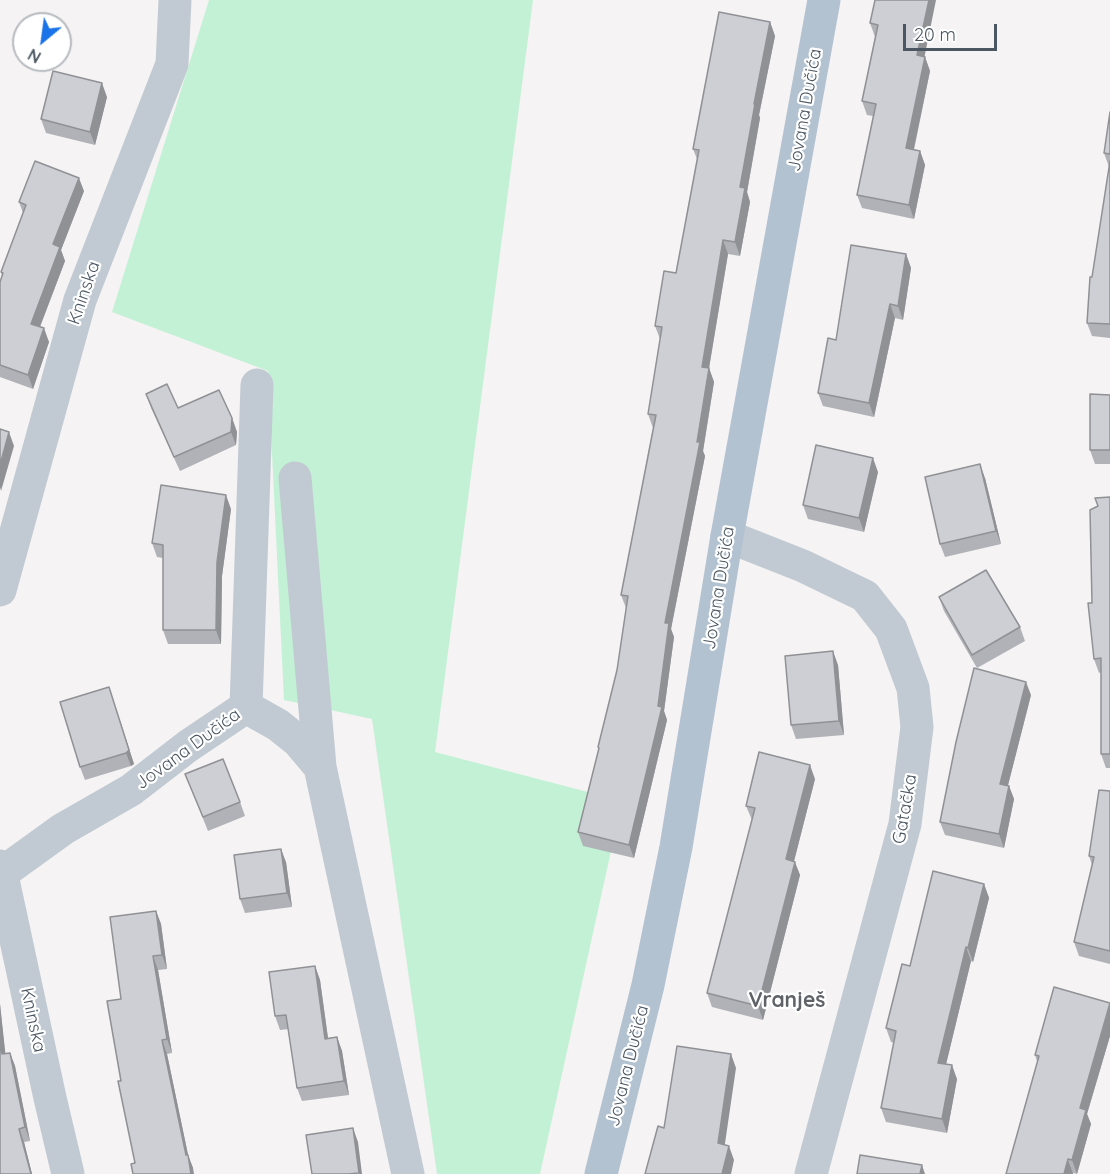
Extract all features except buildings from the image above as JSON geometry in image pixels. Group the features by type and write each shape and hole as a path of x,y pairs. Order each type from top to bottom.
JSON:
{"main road":[{"name":"Jovana Dučića","path":"601,1174 648,985 676,847 728,536 824,0"}],"street":[{"name":"Kninska","path":"0,590 80,300 172,64 175,0"},
{"path":"246,707 257,385"},
{"path":"295,477 320,767"},
{"name":"Gatačka","path":"728,536 803,566 865,597 891,629 913,688 917,727 905,824 811,1174"},
{"name":"Jovana Dučića","path":"1,869 130,790 188,746 246,707 278,725 298,741 320,767 408,1174"},
{"name":"Kninska","path":"1,869 68,1174"}],"green space":[{"path":"209,0 533,0 435,752 622,801 540,1174 437,1174 372,719 284,700 268,371 112,312"}],"district":[{"name":"Vranješ","path":"787,1001"}]}
